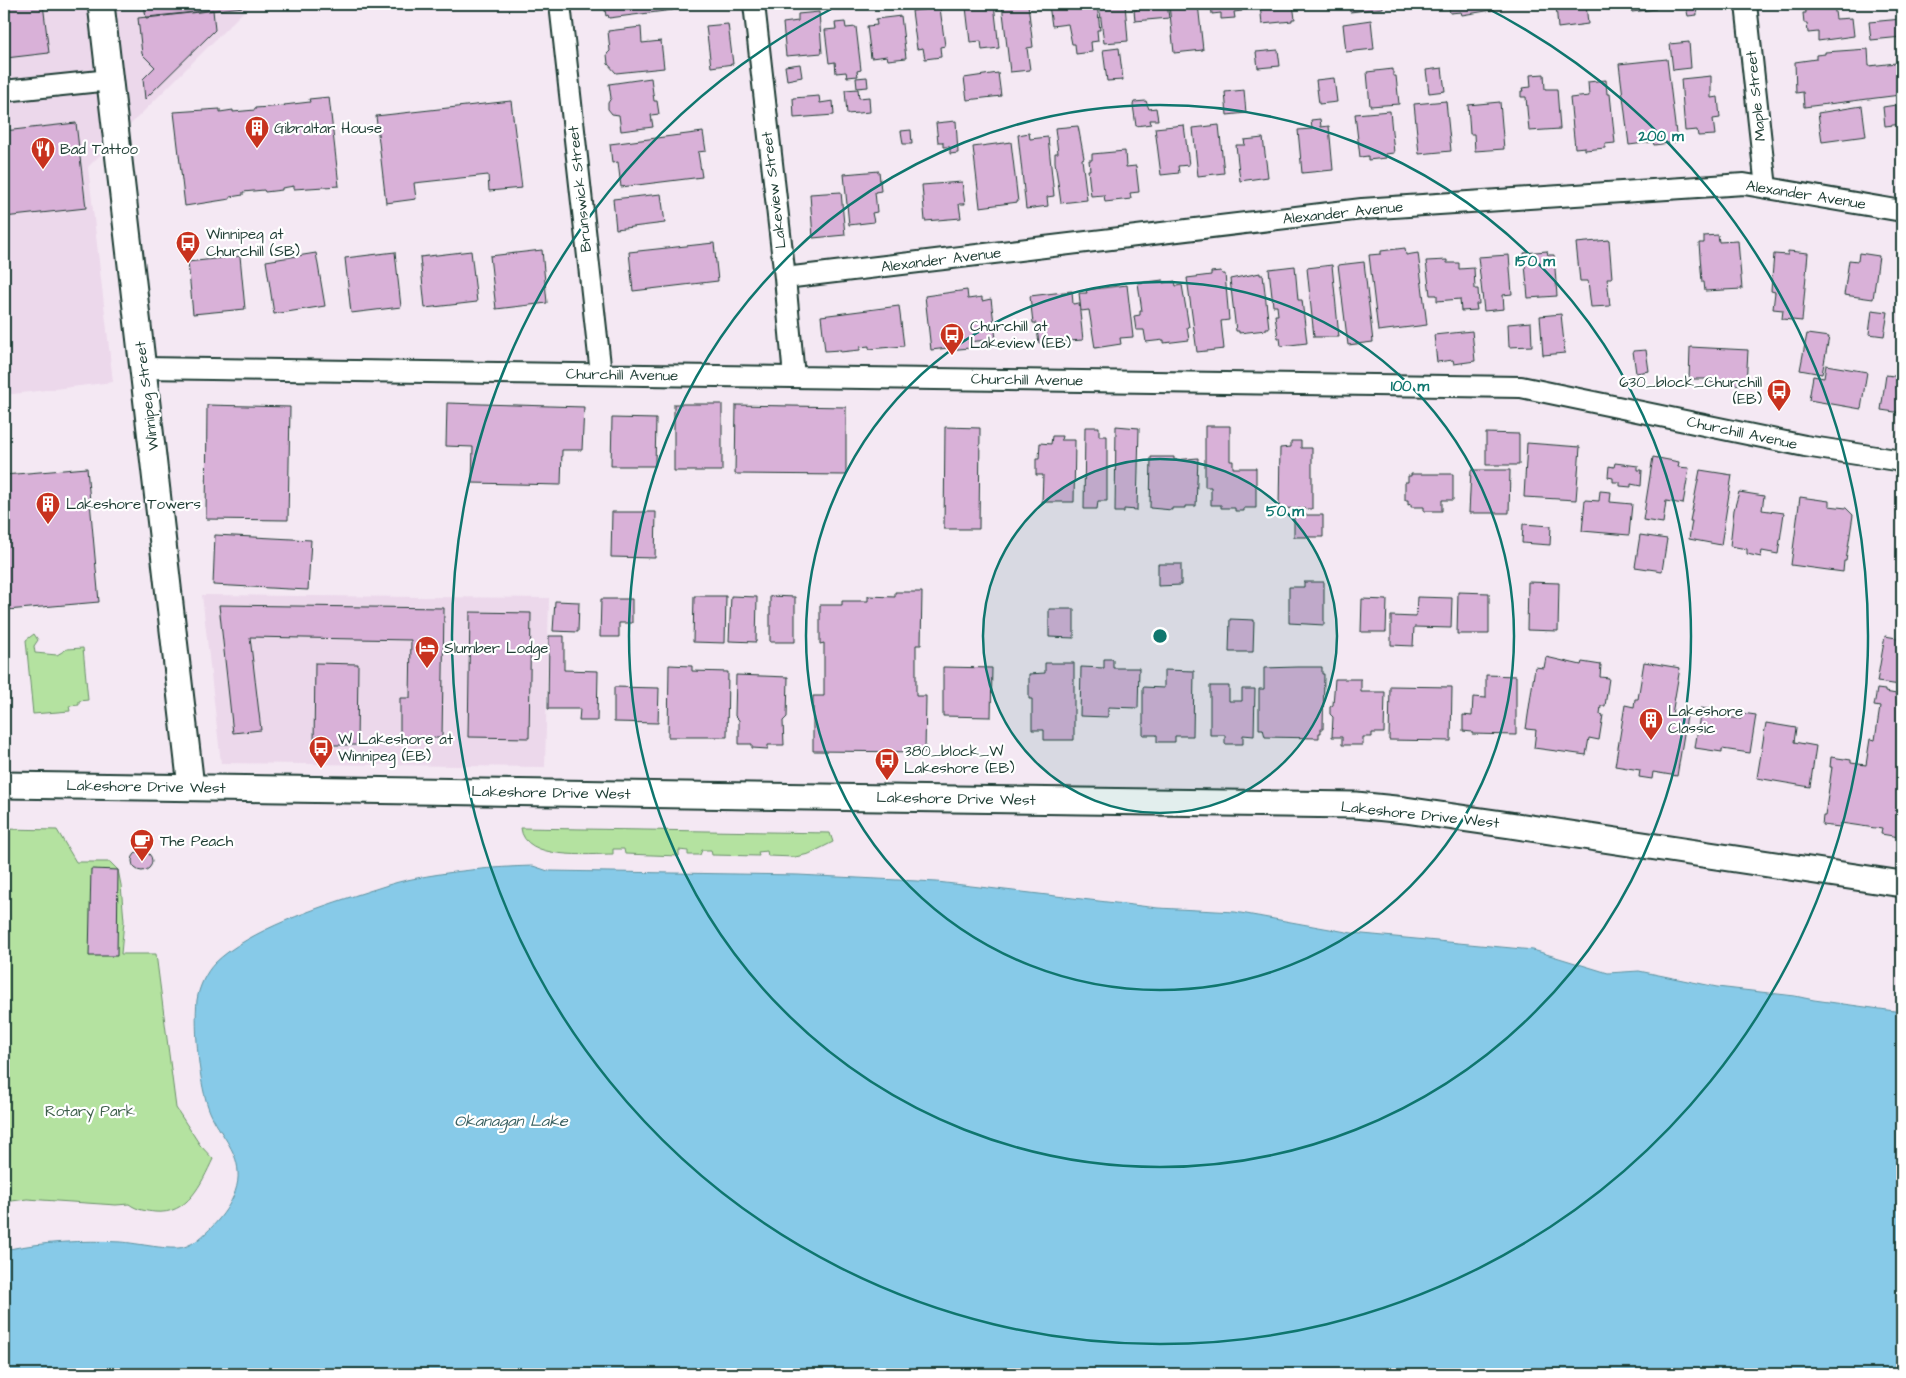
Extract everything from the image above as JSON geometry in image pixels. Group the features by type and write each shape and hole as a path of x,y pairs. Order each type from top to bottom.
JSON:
{"street":[{"name":"Winnipeg Street","path":"101,4 191,788"},
{"name":"Brunswick Street","path":"560,4 601,374"},
{"name":"Lakeview Street","path":"754,4 785,278 794,377"},
{"name":"Maple Street","path":"1746,4 1766,188"},
{"path":"4,92 110,80"},
{"name":"Alexander Avenue","path":"785,278 1362,209 1744,184 1902,211"},
{"name":"Churchill Avenue","path":"144,368 1521,387 1805,446 1902,461"},
{"name":"Lakeshore Drive West","path":"4,785 1356,806 1405,810 1510,824 1902,884"}],"shaded area":[{"path":"4,4 251,4 88,167 113,382 4,395"},
{"path":"202,595 549,598 545,767 221,763"}],"green space":[{"path":"34,634 38,640 34,646 35,653 57,655 67,649 83,648 88,700 79,701 79,705 69,706 70,711 33,714 26,640"},
{"path":"521,828 830,833 833,842 809,854 795,857 768,856 767,851 758,852 759,856 712,855 711,850 702,850 700,855 688,855 688,851 679,850 679,856 625,854 624,849 613,849 613,854 575,854 545,851 533,846 525,839"},
{"name":"Rotary Park","path":"4,829 57,830 76,862 110,862 118,870 124,921 121,954 156,954 176,1108 200,1145 213,1159 204,1178 192,1196 176,1208 166,1212 155,1212 138,1209 129,1204 116,1205 27,1199 4,1202"}],"water":[{"name":"Okanagan Lake","path":"533,866 548,871 798,875 937,882 1158,908 1235,912 1352,933 1533,950 1608,973 1639,971 1717,987 1795,996 1902,1012 1902,1374 4,1374 4,1250 48,1243 91,1241 121,1242 171,1248 184,1247 206,1233 220,1218 231,1201 238,1182 237,1164 231,1148 214,1120 206,1101 200,1073 197,1041 196,1012 198,995 206,975 215,963 229,951 265,930 326,905 387,885 427,876 487,868"}],"building":[{"path":"4,4 43,4 49,53 6,58"},
{"path":"144,4 243,4 243,7 146,18"},
{"path":"604,4 672,4 673,10 609,18 608,15 606,16"},
{"path":"970,4 981,4 981,6 994,4 999,48 982,50 981,41 970,42 966,7 970,6"},
{"path":"1002,4 1028,4 1033,47 1027,48 1030,70 1010,72"},
{"path":"1097,4 1100,30 1097,30 1098,41 1091,42 1092,52 1076,54 1075,44 1072,44 1068,24 1052,26 1049,5"},
{"path":"1099,4 1125,4 1128,41 1104,43"},
{"path":"1136,4 1167,4 1169,18 1135,21 1134,10 1137,10"},
{"path":"1169,4 1198,4 1203,50 1174,53"},
{"path":"1211,4 1242,4 1242,11 1234,12 1235,18 1221,19 1221,13 1212,14"},
{"path":"1260,4 1293,4 1295,19 1292,19 1292,21 1262,24"},
{"path":"1349,4 1383,4 1383,8 1350,12"},
{"path":"1448,4 1491,4 1492,10 1462,15 1461,12 1450,13"},
{"path":"1586,4 1588,24 1558,28 1556,5"},
{"path":"1630,4 1655,4 1656,9 1632,12"},
{"path":"1805,4 1834,4 1836,19 1852,18 1854,36 1818,41 1818,32 1808,33 1807,23 1804,23 1803,13 1806,13"},
{"path":"1696,6 1697,15 1688,16 1686,7"},
{"path":"940,8 945,46 940,47 941,57 925,59 923,48 917,49 912,11"},
{"path":"213,10 215,30 145,99 143,79 155,67 142,54 138,18"},
{"path":"819,12 822,53 786,56 783,23 798,21 798,14"},
{"path":"901,16 906,58 888,60 887,56 871,58 867,26 877,25 876,19"},
{"path":"1902,19 1902,37 1871,40 1869,22"},
{"path":"1371,20 1374,49 1346,52 1343,24"},
{"path":"845,22 846,28 856,27 861,70 857,71 858,76 847,77 846,72 836,73 835,62 829,63 825,30 836,29 835,23"},
{"path":"728,24 733,64 711,67 706,26"},
{"path":"641,27 642,43 661,41 664,68 616,73 608,64 607,54 610,51 608,31"},
{"path":"1689,42 1691,68 1673,70 1670,44"},
{"path":"1119,48 1123,80 1107,81 1103,50"},
{"path":"1868,49 1869,66 1896,63 1900,95 1804,107 1803,92 1796,93 1795,62 1816,59 1816,55 1825,54 1825,52"},
{"path":"1278,50 1280,66 1258,68 1256,52"},
{"path":"1667,59 1677,142 1654,145 1653,142 1629,145 1619,64"},
{"path":"800,64 802,77 787,80 785,66"},
{"path":"1442,68 1445,91 1429,93 1426,70"},
{"path":"1393,69 1393,76 1396,76 1399,104 1370,106 1367,72"},
{"path":"998,73 1001,96 967,100 964,78"},
{"path":"1544,74 1545,89 1557,89 1560,129 1529,131 1526,97 1521,97 1521,91 1523,91 1522,88 1531,87 1530,75"},
{"path":"1711,76 1711,98 1718,97 1720,118 1713,119 1715,135 1698,136 1697,130 1685,131 1681,79"},
{"path":"867,77 868,87 857,88 856,78"},
{"path":"651,78 654,101 657,101 659,114 651,115 653,127 621,131 619,115 612,114 608,109 608,103 611,98 609,84"},
{"path":"1334,78 1337,102 1319,104 1316,80"},
{"path":"1606,80 1607,94 1610,94 1615,143 1605,144 1605,148 1585,150 1585,147 1575,148 1570,98 1589,96 1588,82"},
{"path":"858,89 859,98 869,97 870,112 847,114 845,90"},
{"path":"1244,90 1246,113 1227,115 1225,92"},
{"path":"819,96 820,103 833,101 834,115 794,118 793,98"},
{"name":"Gibraltar House","path":"329,97 339,186 294,189 294,186 265,192 264,190 243,192 243,195 230,197 230,199 185,206 174,112 220,109 220,112 255,110 255,108 285,106 310,102 309,99"},
{"path":"511,101 522,188 489,191 488,175 414,183 416,199 386,203 376,116"},
{"path":"1146,101 1149,109 1156,108 1158,120 1150,120 1151,124 1136,126 1134,102"},
{"path":"1446,101 1451,151 1419,154 1414,104"},
{"path":"1500,102 1504,149 1475,151 1474,134 1470,134 1468,105"},
{"path":"1902,104 1902,124 1885,126 1883,107"},
{"path":"1862,106 1866,136 1822,142 1818,113"},
{"path":"1390,111 1394,153 1385,154 1386,158 1368,160 1368,156 1360,157 1355,114"},
{"path":"1320,119 1321,127 1329,126 1333,170 1302,173 1298,130 1312,129 1311,120"},
{"path":"956,121 958,153 950,154 950,147 943,147 943,142 938,142 936,123"},
{"name":"Bad Tattoo","path":"76,123 86,208 4,217 4,131"},
{"path":"1184,125 1189,165 1178,166 1179,173 1161,175 1155,128"},
{"path":"1219,125 1224,173 1198,176 1193,128"},
{"path":"1078,126 1084,158 1082,159 1087,200 1061,203 1055,162 1055,153 1058,153 1055,128"},
{"path":"911,130 912,144 903,144 901,131"},
{"path":"703,132 706,151 698,152 702,177 621,187 618,162 612,163 610,144"},
{"path":"1029,133 1030,139 1048,137 1054,196 1047,197 1048,206 1026,209 1018,135"},
{"path":"1263,138 1268,177 1240,181 1236,145 1245,145 1244,140"},
{"path":"1011,142 1018,202 980,207 973,147"},
{"path":"1125,151 1126,167 1136,166 1139,192 1130,193 1131,199 1105,202 1104,195 1091,196 1088,170 1090,170 1089,160 1092,160 1092,154"},
{"path":"879,171 881,191 875,192 877,212 872,213 874,222 849,225 844,174"},
{"path":"962,182 965,204 959,204 961,218 925,221 922,185"},
{"path":"841,192 845,235 813,238 810,194"},
{"path":"661,194 665,223 616,229 613,199"},
{"path":"1718,235 1719,242 1738,241 1742,289 1705,291 1704,282 1702,282 1699,243 1704,243 1704,236"},
{"path":"1609,240 1612,278 1607,278 1610,306 1591,307 1588,281 1580,281 1576,243"},
{"path":"714,243 718,281 633,291 629,252"},
{"path":"1405,248 1406,255 1418,253 1427,325 1378,331 1369,255 1381,254 1381,251"},
{"path":"542,250 547,303 496,309 490,256"},
{"path":"471,251 477,302 425,308 420,257"},
{"path":"1547,251 1548,255 1554,255 1557,296 1528,298 1524,253"},
{"path":"1788,251 1808,253 1802,321 1782,319 1783,310 1773,309 1775,292 1771,291 1774,254 1788,255"},
{"path":"395,252 401,307 351,313 345,258"},
{"path":"316,253 325,306 274,314 266,261"},
{"path":"1859,253 1879,256 1873,299 1844,295 1849,260 1858,261"},
{"path":"1509,255 1512,294 1503,295 1504,309 1484,311 1478,257"},
{"path":"240,256 245,309 193,314 188,262"},
{"path":"1447,260 1447,263 1459,263 1459,269 1474,268 1475,289 1478,289 1479,304 1476,304 1477,310 1461,311 1460,299 1437,301 1437,295 1430,295 1426,261"},
{"path":"1364,262 1373,342 1348,345 1338,265"},
{"path":"1332,265 1339,337 1314,337 1307,268"},
{"path":"1295,266 1298,300 1302,300 1307,343 1281,346 1275,315 1278,315 1277,306 1273,306 1269,269"},
{"path":"1221,271 1222,274 1225,274 1229,320 1221,321 1224,349 1197,352 1187,278 1211,275 1211,272"},
{"path":"1260,273 1260,275 1263,275 1269,328 1239,333 1239,331 1236,331 1230,279"},
{"path":"1163,280 1163,283 1175,281 1176,286 1182,285 1189,327 1187,327 1189,340 1164,343 1164,340 1146,342 1144,330 1136,330 1134,316 1140,315 1140,311 1142,311 1138,283"},
{"path":"1127,285 1133,337 1120,338 1121,344 1095,348 1089,310 1081,311 1079,293 1087,293 1086,290"},
{"path":"967,290 968,299 982,297 982,301 991,299 996,339 969,342 970,348 931,350 925,296"},
{"path":"1072,291 1073,304 1079,303 1083,340 1039,343 1036,323 1033,323 1030,296"},
{"path":"899,306 904,346 869,349 869,346 860,347 860,350 825,351 821,316"},
{"path":"1872,310 1888,312 1884,336 1869,334"},
{"path":"1561,314 1565,353 1543,355 1540,316"},
{"path":"1531,322 1532,346 1509,347 1508,324"},
{"path":"1472,331 1475,361 1454,364 1453,360 1437,362 1434,335"},
{"path":"1807,334 1829,337 1822,374 1800,370"},
{"path":"1690,347 1748,350 1746,385 1710,382 1710,379 1689,379"},
{"path":"1646,350 1649,371 1636,373 1633,351"},
{"path":"1826,365 1867,372 1861,409 1809,400 1813,376 1824,378"},
{"path":"1886,375 1902,377 1902,413 1881,410"},
{"path":"447,403 584,407 582,450 562,450 561,485 472,483 473,447 446,446"},
{"path":"674,404 722,404 722,471 674,471"},
{"path":"207,405 290,407 288,520 206,519"},
{"path":"736,405 846,407 846,475 735,474"},
{"path":"612,418 656,419 655,466 611,466"},
{"path":"1116,426 1139,428 1137,510 1124,509 1124,512 1115,512"},
{"path":"1205,426 1230,426 1230,461 1233,461 1233,468 1256,468 1256,508 1244,508 1244,511 1235,511 1235,508 1221,508 1221,505 1211,505 1211,487 1205,487"},
{"path":"945,427 980,428 979,529 944,529"},
{"path":"1085,427 1099,427 1099,436 1107,436 1107,501 1098,501 1097,509 1084,509"},
{"path":"1486,433 1519,434 1519,465 1486,465"},
{"path":"1052,436 1062,436 1061,440 1075,440 1074,502 1042,502 1043,475 1036,475 1036,459 1039,459 1040,443 1051,444"},
{"path":"1291,441 1301,441 1301,448 1312,448 1312,509 1279,508 1280,448 1291,447"},
{"path":"1527,443 1580,447 1576,500 1524,497"},
{"path":"1151,457 1174,457 1174,460 1198,458 1196,506 1172,508 1172,510 1150,508"},
{"path":"1653,457 1679,462 1678,467 1689,468 1683,504 1666,501 1663,523 1643,520"},
{"path":"1615,463 1638,466 1638,470 1642,470 1641,486 1631,484 1631,487 1620,486 1620,482 1613,482 1613,478 1608,477 1609,466 1614,467"},
{"name":"Lakeshore Towers","path":"87,468 99,602 7,610 4,574 4,475"},
{"path":"1471,470 1510,470 1509,513 1469,513"},
{"path":"1700,470 1732,475 1721,545 1689,539 1692,521 1690,521"},
{"path":"1411,474 1453,474 1453,500 1442,500 1442,511 1424,511 1424,507 1411,507 1411,504 1408,505 1408,500 1405,500 1405,482 1408,482 1408,476 1411,476"},
{"path":"1600,491 1611,492 1610,502 1632,504 1629,535 1582,531 1585,500 1599,501"},
{"path":"1739,492 1764,496 1762,510 1784,513 1778,554 1762,551 1761,557 1747,554 1747,549 1730,546 1734,510"},
{"path":"1800,497 1829,501 1829,506 1846,508 1853,515 1843,572 1791,565"},
{"path":"612,512 656,512 655,558 611,557"},
{"path":"1294,515 1323,515 1323,537 1294,537"},
{"path":"1523,524 1551,526 1550,545 1522,543"},
{"path":"215,535 311,540 308,590 213,585"},
{"path":"1640,535 1667,539 1662,571 1635,567"},
{"path":"1158,564 1181,564 1181,585 1158,586"},
{"path":"1304,582 1324,582 1324,625 1289,623 1289,587 1304,587"},
{"path":"1528,582 1559,583 1558,631 1527,630"},
{"path":"895,592 922,592 921,645 916,645 916,696 926,696 925,752 813,751 813,696 824,696 824,643 820,644 820,605 842,605 842,601 868,601 868,596 895,597"},
{"path":"1458,592 1489,593 1489,634 1457,634"},
{"path":"694,596 726,596 725,643 693,642"},
{"path":"731,596 757,597 756,642 729,641"},
{"path":"770,596 795,597 795,642 770,642"},
{"path":"1417,597 1452,598 1451,628 1414,627 1413,646 1391,645 1391,616 1416,617"},
{"path":"601,599 632,599 632,623 619,623 619,637 600,637"},
{"path":"1362,599 1387,600 1386,632 1361,632"},
{"path":"555,601 579,602 578,632 553,631"},
{"name":"Slumber Lodge","path":"219,605 444,608 442,738 400,738 400,698 410,698 411,640 250,637 261,730 233,733"},
{"path":"1049,609 1074,609 1074,638 1049,637"},
{"path":"470,612 531,613 529,738 468,737"},
{"path":"1230,619 1254,620 1253,652 1229,652"},
{"path":"549,636 564,636 564,670 598,671 597,721 579,721 580,709 548,709"},
{"path":"1885,636 1902,639 1901,685 1877,682"},
{"path":"1546,657 1581,665 1582,662 1601,665 1600,677 1609,678 1605,706 1601,706 1600,714 1603,715 1599,740 1589,738 1586,755 1534,748 1536,730 1526,729 1535,667 1544,668"},
{"path":"1104,659 1113,659 1113,668 1139,668 1138,708 1108,707 1108,717 1080,716 1081,667 1104,668"},
{"name":"Lakeshore Classic","path":"1644,662 1680,668 1672,714 1687,716 1677,776 1653,772 1652,779 1639,777 1640,770 1615,766 1625,705 1634,707 1635,699 1638,699"},
{"path":"315,663 358,664 357,745 314,745"},
{"path":"1045,663 1074,663 1074,740 1044,740 1044,730 1032,730 1032,699 1029,699 1029,674 1045,673"},
{"path":"669,665 692,666 692,671 728,672 727,737 668,737"},
{"path":"943,667 992,668 991,717 943,716"},
{"path":"1322,667 1322,674 1324,674 1323,729 1319,733 1319,738 1265,737 1263,729 1259,729 1259,689 1264,689 1264,668"},
{"path":"1164,670 1194,671 1193,736 1175,736 1175,742 1157,742 1157,735 1143,735 1143,687 1164,688"},
{"path":"736,675 788,677 787,717 783,721 784,745 768,745 768,749 752,748 752,744 739,744 739,720 735,716"},
{"path":"1486,675 1516,676 1516,735 1472,734 1472,732 1463,731 1463,715 1472,716 1473,697 1486,698"},
{"path":"1335,679 1361,679 1361,692 1385,692 1384,733 1372,733 1372,737 1363,737 1363,745 1342,745 1342,737 1332,737 1333,717 1330,714 1330,707 1333,705"},
{"path":"1210,686 1229,686 1229,701 1242,701 1242,689 1255,689 1254,736 1243,735 1243,744 1225,744 1225,735 1210,735"},
{"path":"1390,686 1452,687 1451,741 1389,740"},
{"path":"614,687 659,688 658,723 614,722"},
{"path":"1877,689 1902,695 1902,833 1899,832 1899,837 1881,834 1882,829 1841,823 1840,827 1822,825 1832,767 1830,767 1831,757 1851,760 1851,763 1866,765 1870,739 1875,740 1880,707 1874,706"},
{"path":"1701,708 1727,712 1726,717 1741,719 1742,713 1756,715 1750,753 1722,749 1722,752 1695,748"},
{"path":"1766,723 1796,728 1794,742 1816,746 1810,787 1757,778"},
{"name":"The Peach","path":"142,851 149,854 152,861 149,868 142,871 135,868 132,861 135,854"},
{"path":"91,869 118,870 117,956 89,956"}],"place":[{"name":"Gibraltar House","path":"257,149"},
{"name":"Bad Tattoo","path":"43,170"},
{"name":"Winnipeg at Churchill (SB)","path":"188,264"},
{"name":"Churchill at Lakeview (EB)","path":"952,356"},
{"name":"630_block_Churchill (EB)","path":"1779,412"},
{"name":"Lakeshore Towers","path":"48,525"},
{"name":"Slumber Lodge","path":"427,669"},
{"name":"Lakeshore Classic","path":"1651,741"},
{"name":"W Lakeshore at Winnipeg (EB)","path":"321,769"},
{"name":"380_block_W Lakeshore (EB)","path":"887,781"},
{"name":"The Peach","path":"142,862"}]}
